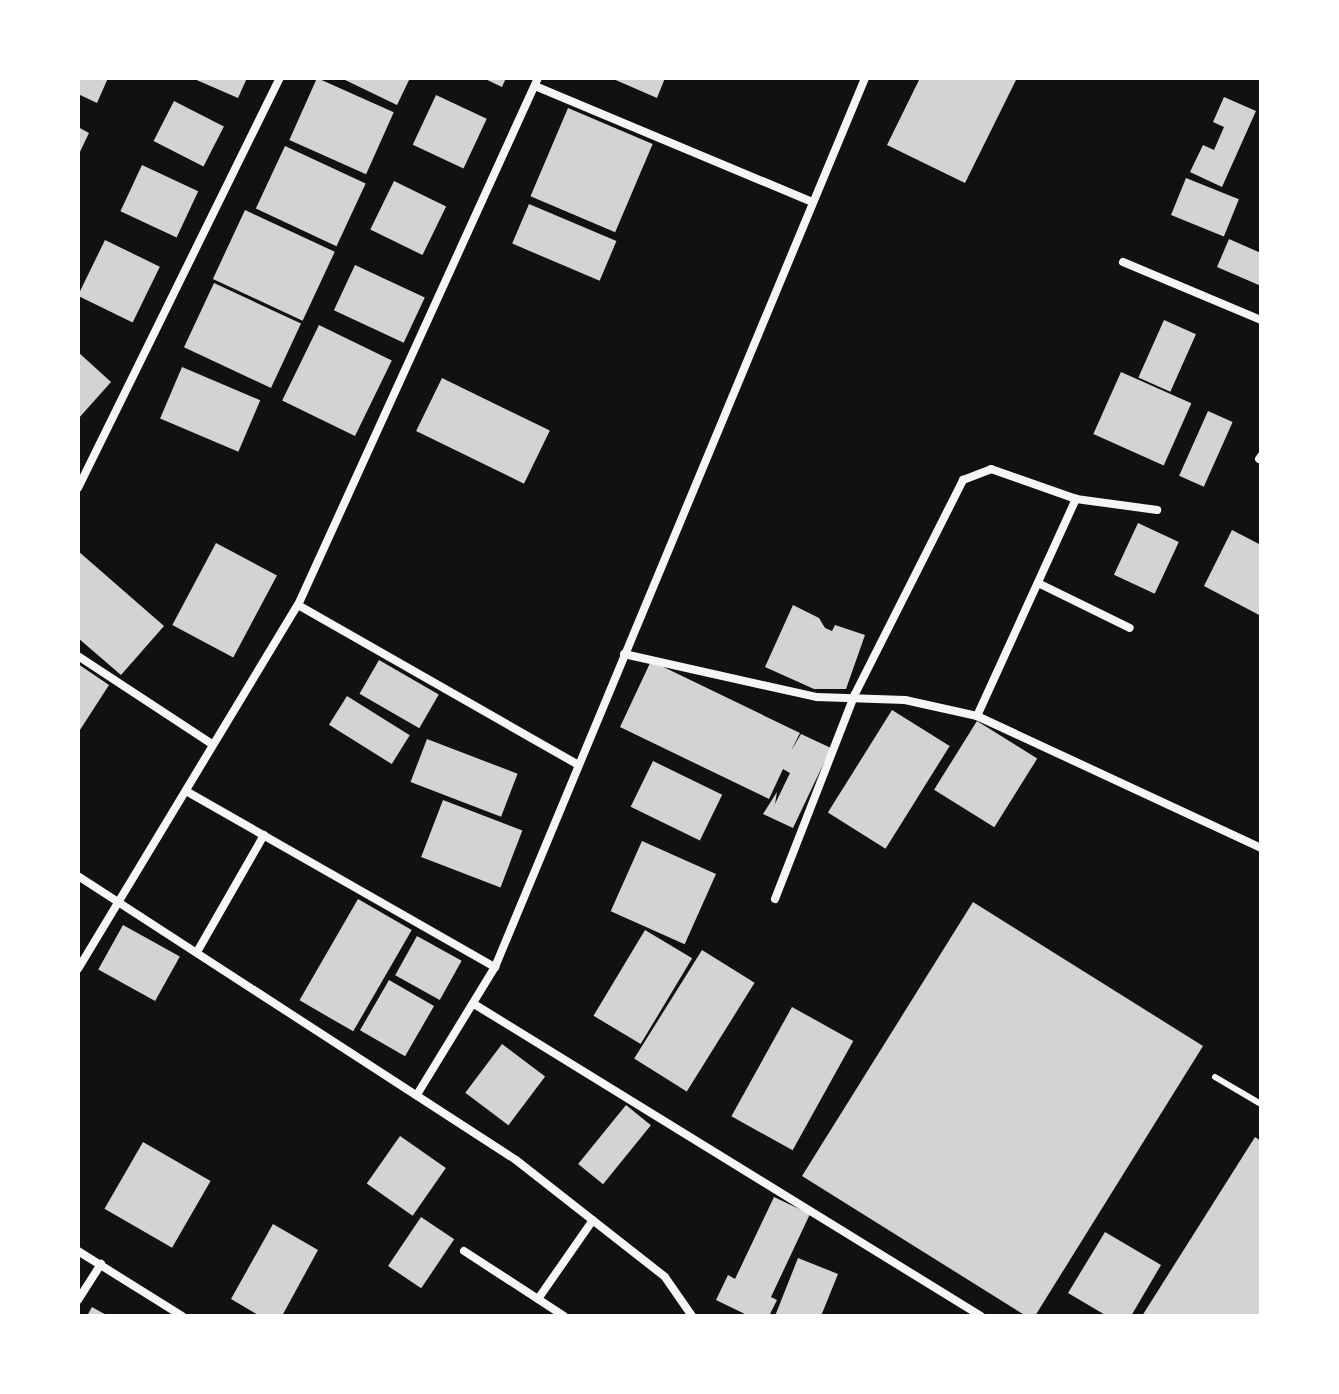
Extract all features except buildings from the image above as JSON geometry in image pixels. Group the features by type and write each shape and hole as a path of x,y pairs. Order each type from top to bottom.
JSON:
{"street":[{"path":"78,488 280,78"},
{"path":"418,1093 495,967 810,201 865,78"},
{"path":"78,969 298,605 537,82 810,201"},
{"path":"1123,262 1261,320"},
{"path":"775,899 855,694 963,480 991,469 1076,499 1157,510"},
{"path":"977,716 1076,499"},
{"path":"1038,583 1130,628"},
{"path":"298,605 578,765"},
{"path":"624,654 817,697 855,694 977,716 1261,848"},
{"path":"78,656 212,744"},
{"path":"186,791 495,967"},
{"path":"197,952 264,835"},
{"path":"78,876 418,1093 593,1220 665,1277 692,1316"},
{"path":"474,1004 981,1316"},
{"path":"538,1299 593,1220"},
{"path":"78,1251 182,1316"},
{"path":"464,1251 564,1316"},
{"path":"78,1300 101,1264"}],"lane":[{"path":"1215,1077 1261,1104"}]}
